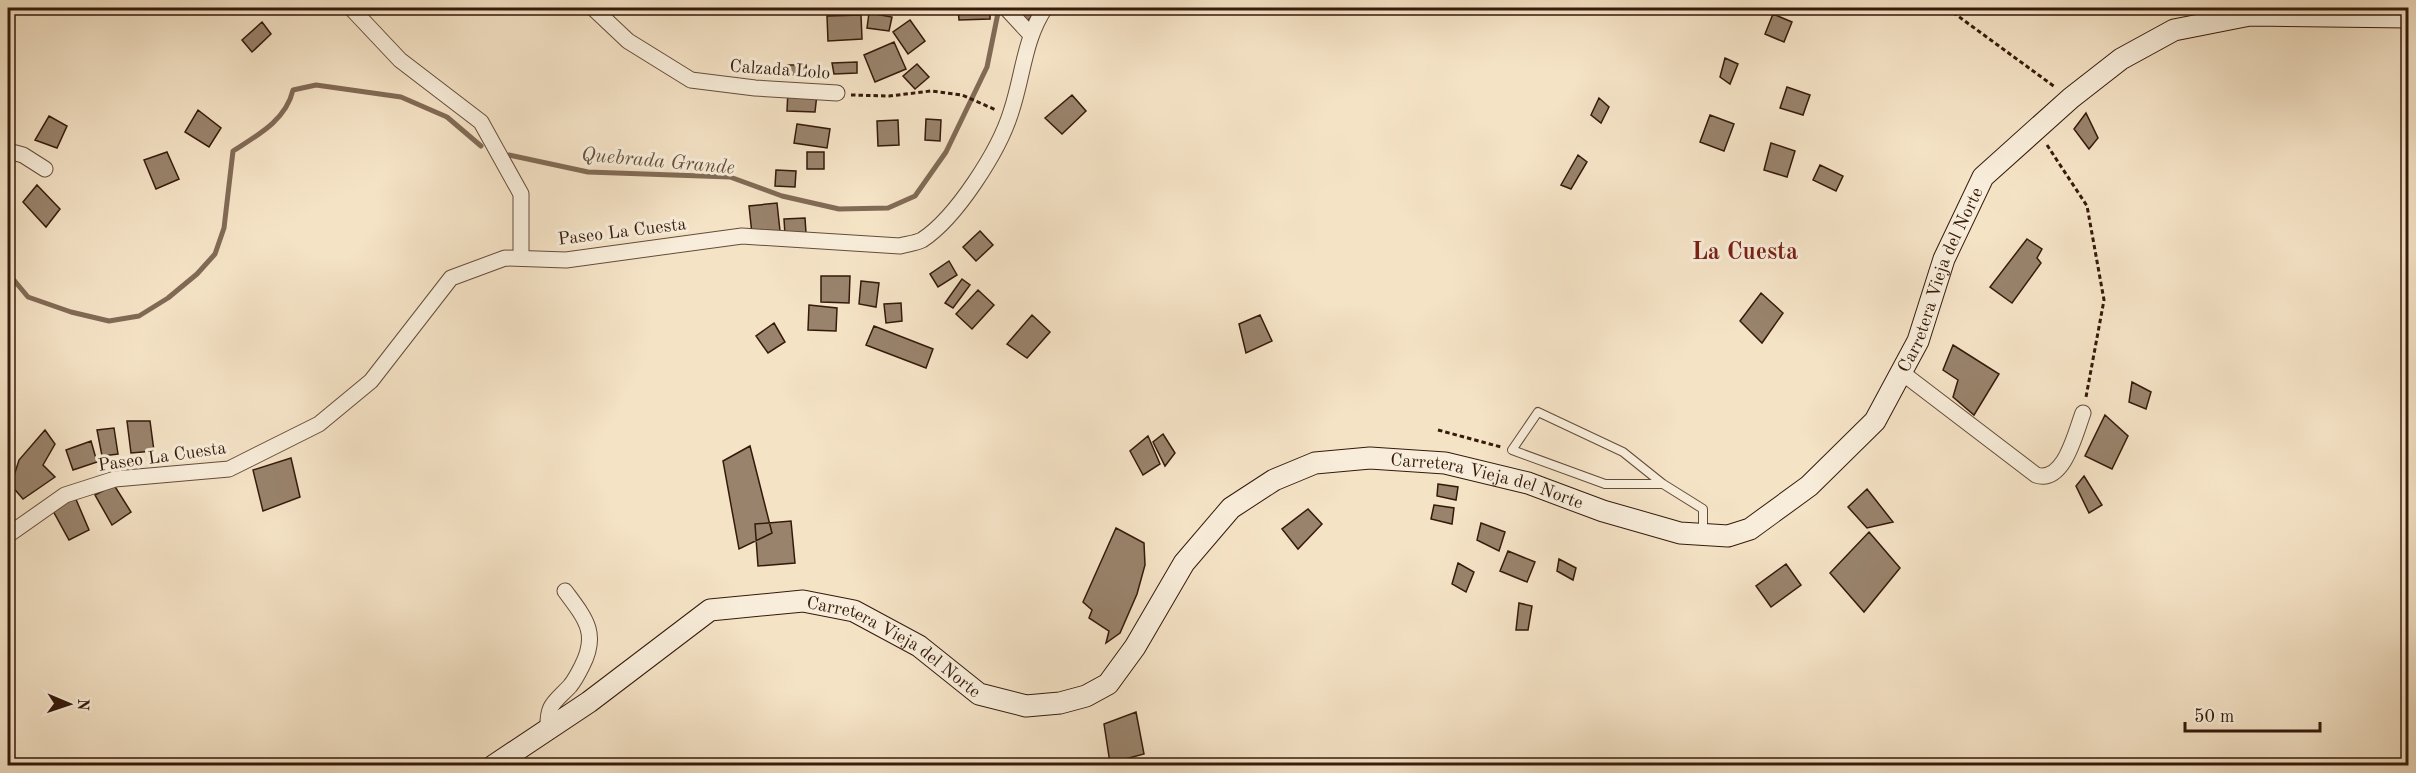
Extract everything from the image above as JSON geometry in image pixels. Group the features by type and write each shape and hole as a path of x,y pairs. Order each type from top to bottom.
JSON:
{"street":[{"path":"351,8 400,60 480,122 521,194 521,258"},
{"name":"Calzada Lolo","path":"593,8 628,41 691,80 755,88 837,93"},
{"path":"1006,8 1030,34"},
{"name":"Paseo La Cuesta","path":"8,535 65,495 115,479 229,469 319,424 371,381 451,278 505,258 566,260 742,236 900,246 920,241 951,216 980,174 1011,114 1030,34 1045,8"},
{"name":"Carretera Vieja del Norte","path":"493,765 589,702 710,610 803,601 854,611 919,646 979,694 1026,706 1059,703 1086,696 1108,684 1135,647 1184,563 1231,508 1274,480 1315,463 1370,458 1444,463 1528,483 1602,511 1680,533 1728,536 1750,529 1809,486 1875,421 1918,341 1944,259 1983,177 2071,98 2121,59 2174,30 2250,15 2409,17"},
{"path":"8,151 23,155 45,169"},
{"path":"1901,372 2036,475 2046,478 2053,475 2065,458 2083,413"},
{"path":"548,729 548,712 555,698 575,680 589,653 590,630 565,591"}],"lane":[{"path":"1663,484 1605,484 1512,450 1538,412 1623,452 1663,484 1703,509 1703,535"}],"path":[{"path":"1947,8 2071,98"},
{"name":"Calzada Lolo","path":"837,93 866,97 931,92 967,97 986,107"},
{"path":"2037,129 2087,206 2104,300 2083,413"},
{"path":"1438,430 1512,450"}],"building":[{"path":"958,8 990,8 990,19 959,20"},
{"path":"1019,8 1032,8 1036,11 1027,22 1015,11"},
{"path":"869,13 892,17 889,31 867,28"},
{"path":"1773,14 1792,22 1784,42 1765,34"},
{"path":"861,15 862,39 828,41 827,16"},
{"path":"910,20 925,41 908,54 893,32"},
{"path":"262,22 271,34 252,52 242,40"},
{"path":"894,42 906,69 875,82 864,55"},
{"path":"1725,58 1738,64 1730,84 1720,77"},
{"path":"857,62 857,73 834,74 832,63"},
{"path":"917,64 929,77 915,89 903,76"},
{"path":"787,65 806,65 807,74 787,75"},
{"path":"810,68 821,69 821,78 810,77"},
{"path":"1787,87 1810,95 1803,115 1780,108"},
{"path":"788,90 817,94 815,112 787,111"},
{"path":"1072,95 1086,111 1062,134 1045,118"},
{"path":"1599,98 1609,107 1601,123 1591,115"},
{"path":"198,110 221,128 209,147 185,132"},
{"path":"2086,113 2098,138 2089,149 2074,129"},
{"path":"1710,115 1734,124 1724,151 1700,142"},
{"path":"49,116 67,126 57,148 35,140"},
{"path":"926,119 941,120 940,141 925,140"},
{"path":"898,120 899,145 878,146 877,121"},
{"path":"797,124 830,129 827,148 794,143"},
{"path":"1771,143 1795,151 1787,177 1764,170"},
{"path":"167,152 179,179 156,189 144,160"},
{"path":"807,152 824,152 824,169 807,169"},
{"path":"1578,155 1587,162 1571,189 1561,185"},
{"path":"1820,165 1843,176 1836,191 1813,180"},
{"path":"776,170 796,171 795,187 775,186"},
{"path":"37,185 60,209 46,227 23,202"},
{"path":"777,203 780,231 752,234 749,206"},
{"path":"805,218 806,233 785,235 784,219"},
{"path":"980,231 993,245 976,261 963,247"},
{"path":"2027,239 2042,249 2037,258 2041,263 2012,303 1990,287"},
{"path":"949,261 957,275 938,287 930,274"},
{"path":"821,276 850,276 849,303 821,302"},
{"path":"962,279 970,285 953,308 945,303"},
{"path":"861,281 879,283 876,307 859,304"},
{"path":"978,290 994,305 972,329 956,314"},
{"path":"1761,293 1783,313 1762,343 1740,321"},
{"path":"901,303 902,321 886,323 884,304"},
{"path":"809,305 837,308 836,331 808,330"},
{"path":"1032,315 1050,332 1027,358 1007,344"},
{"path":"1260,315 1272,341 1246,353 1239,324"},
{"path":"774,323 785,342 768,353 756,336"},
{"path":"874,326 933,349 926,368 866,345"},
{"path":"1953,345 1999,374 1974,415 1953,397 1958,380 1943,370"},
{"path":"2132,382 2151,392 2146,409 2129,402"},
{"path":"2105,415 2128,436 2112,469 2085,456"},
{"path":"127,421 150,421 154,451 131,453"},
{"path":"114,428 118,454 102,456 97,430"},
{"path":"45,430 55,444 43,465 55,477 23,499 11,485 19,460"},
{"path":"1163,434 1175,453 1165,466 1153,442"},
{"path":"1148,436 1160,464 1143,475 1130,451"},
{"path":"91,441 97,462 73,470 66,450"},
{"path":"750,446 772,533 739,549 723,461"},
{"path":"291,458 300,497 263,511 253,470"},
{"path":"2084,476 2102,505 2089,513 2076,486"},
{"path":"1438,484 1458,487 1456,500 1437,496"},
{"path":"114,485 131,512 112,525 95,495"},
{"path":"1867,489 1893,522 1867,528 1848,507"},
{"path":"75,497 89,530 69,540 52,509"},
{"path":"1434,505 1454,508 1452,524 1431,519"},
{"path":"1308,509 1322,524 1298,549 1282,529"},
{"path":"791,521 795,563 758,566 755,524"},
{"path":"1481,523 1505,532 1499,551 1477,540"},
{"path":"1116,528 1144,543 1145,565 1137,594 1120,633 1106,643 1109,631 1089,618 1092,610 1083,602"},
{"path":"1869,532 1900,568 1864,612 1830,573"},
{"path":"1508,551 1535,562 1527,582 1500,571"},
{"path":"1559,559 1576,568 1573,580 1557,571"},
{"path":"1458,563 1474,572 1466,592 1452,584"},
{"path":"1786,564 1801,585 1771,607 1756,586"},
{"path":"1519,603 1532,606 1528,630 1516,630"},
{"path":"1136,712 1144,754 1110,763 1104,724"}],"waterway":[{"name":"Quebrada Grande","path":"509,155 588,172 730,177 782,196 839,209 888,208 915,196 946,152 987,67 999,8"},
{"name":"Quebrada Grande","path":"8,273 28,297 71,312 109,321 139,316 168,298 197,274 215,254 224,228 233,151 261,133 278,118 293,90 316,85 401,97 447,117 481,146"}],"district":[{"name":"La Cuesta","path":"1745,251"}]}
